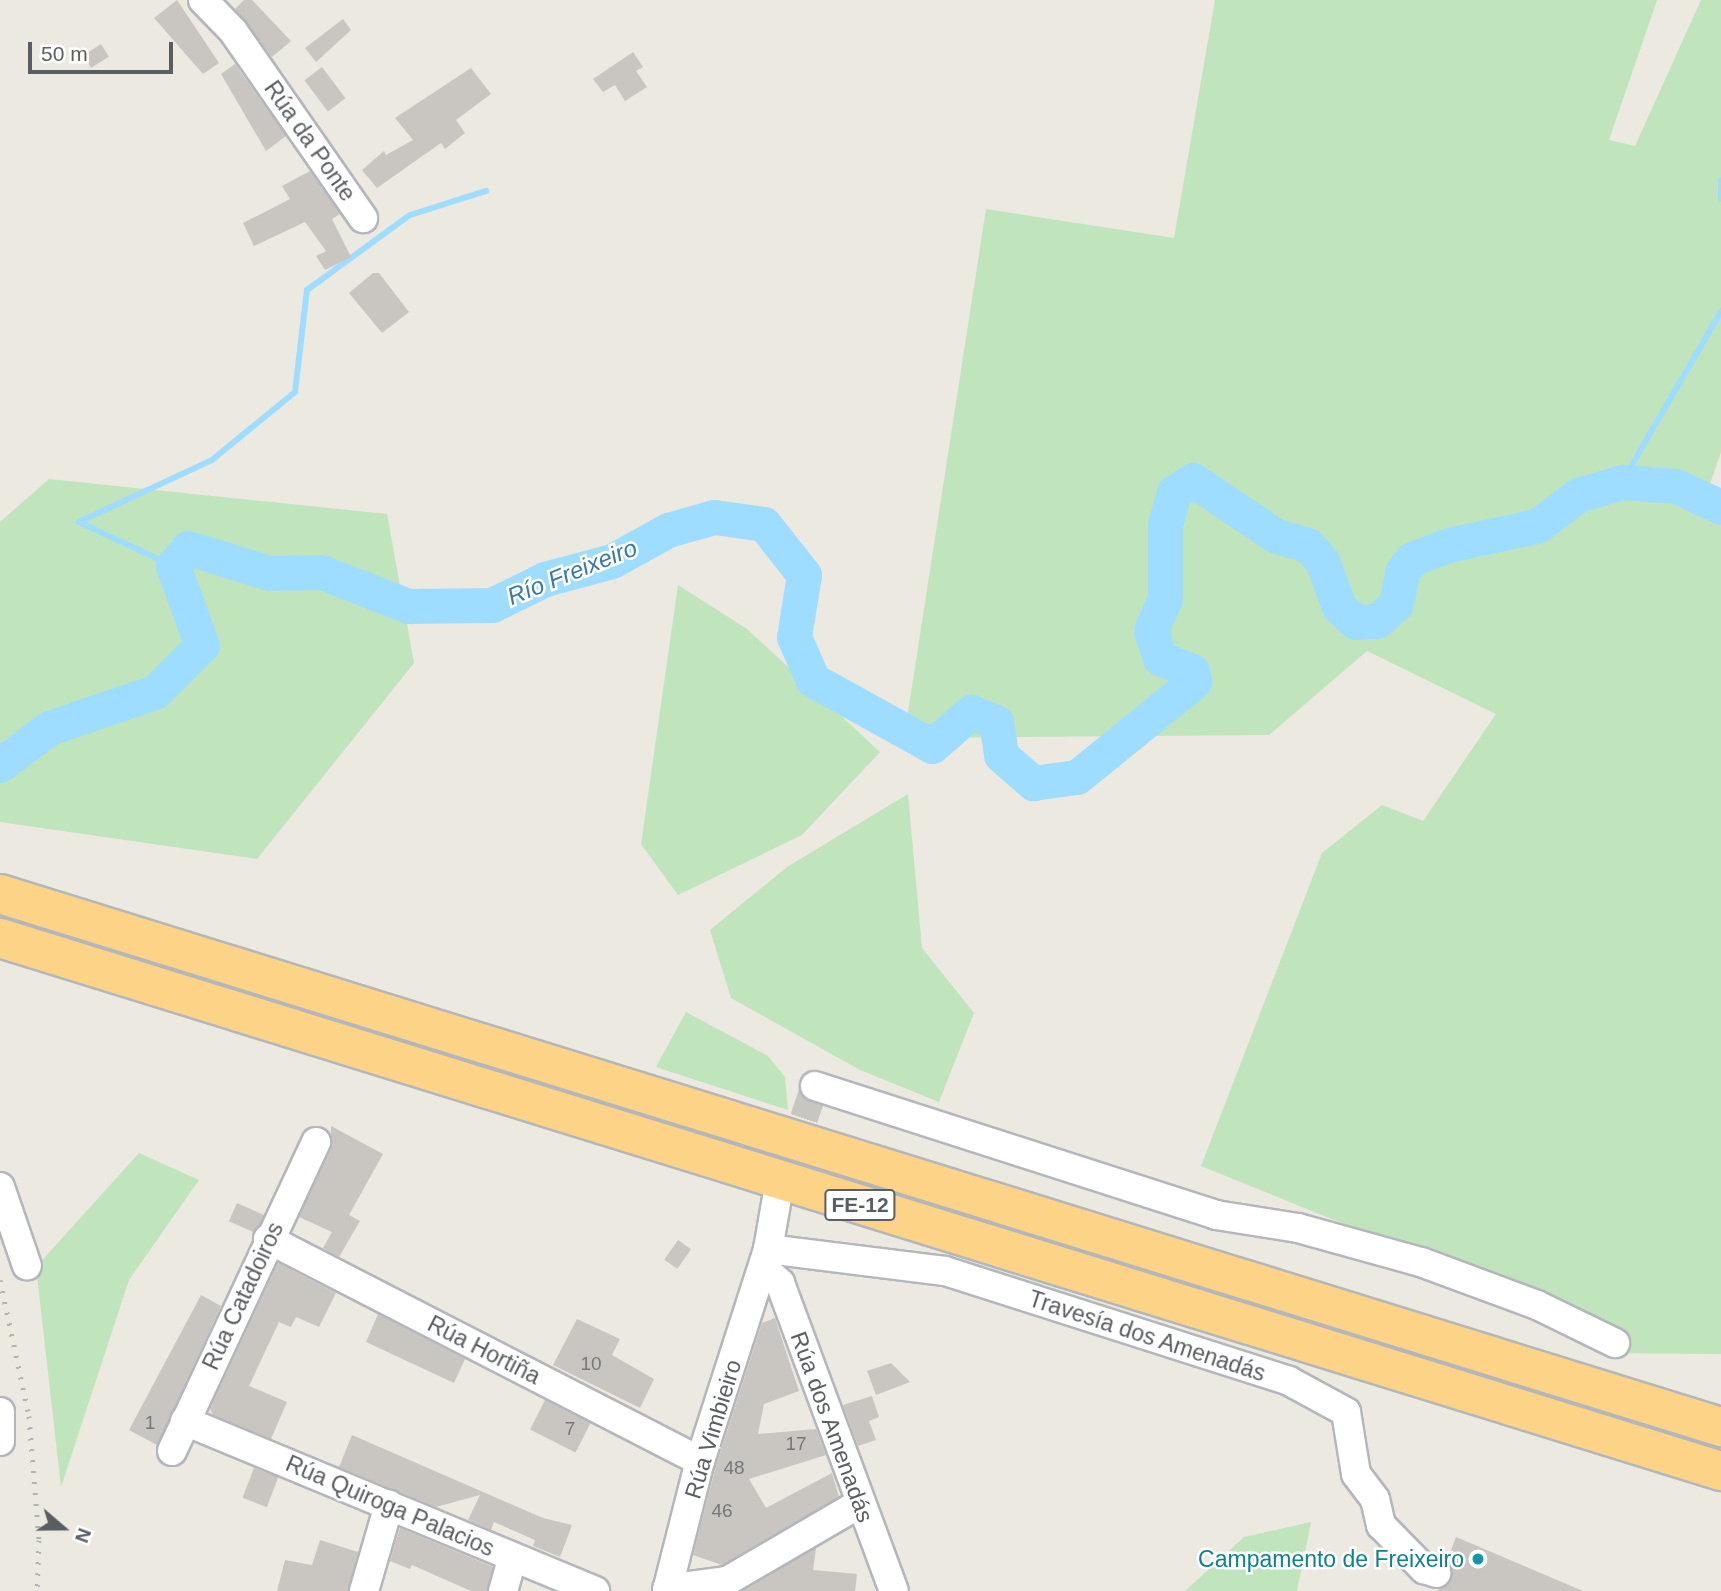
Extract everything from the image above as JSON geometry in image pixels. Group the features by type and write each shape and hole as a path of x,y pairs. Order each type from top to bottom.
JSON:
{"highway":[{"name":"FE-12","path":"0,894 1721,1427"},
{"name":"FE-12","path":"0,938 1721,1471"},
{"path":"1413,1330 1721,1406"},
{"path":"1664,1454 1721,1478"}],"street":[{"name":"Rúa da Ponte","path":"203,0 233,31 363,218"},
{"path":"815,1086 1216,1215 1298,1228 1421,1262 1537,1305 1615,1343"},
{"name":"Rúa Catadoiros","path":"172,1451 268,1239 316,1142"},
{"path":"0,1187 27,1266"},
{"name":"Rúa Vimbieiro","path":"667,1590 700,1461 765,1258 777,1198"},
{"name":"Rúa Hortiña","path":"268,1239 700,1461"},
{"name":"Rúa dos Amenadás","path":"765,1258 780,1283 859,1504 894,1591"},
{"name":"Travesía dos Amenadás","path":"765,1258 945,1271 1289,1381 1346,1412 1356,1474 1375,1499 1381,1525 1424,1569 1436,1573"},
{"path":"0,1412 0,1441"},
{"name":"Rúa Quiroga Palacios","path":"186,1421 595,1591"},
{"path":"667,1590 727,1581 859,1504"},
{"path":"363,1591 389,1505"},
{"path":"503,1591 513,1557"}],"green space":[{"path":"1215,0 1657,0 1609,140 1635,146 1701,0 1721,0 1721,452 1710,484 1721,490 1721,1354 1597,1353 1435,1261 1201,1166 1322,853 1382,805 1423,821 1496,714 1367,651 1269,735 904,738 986,209 1174,238"},
{"path":"49,479 387,514 414,663 257,859 0,822 0,522"},
{"path":"678,585 747,629 880,752 802,835 678,895 641,844"},
{"path":"908,794 922,948 974,1013 939,1102 860,1070 731,998 710,930 787,867"},
{"path":"686,1012 768,1056 785,1077 788,1110 656,1067"},
{"path":"139,1153 199,1180 129,1280 61,1487 36,1267"},
{"path":"1311,1522 1297,1591 1185,1591 1244,1537"}],"building":[{"path":"177,0 219,63 203,74 154,18"},
{"path":"244,0 252,0 291,41 272,57 235,9"},
{"path":"343,19 351,30 316,62 305,48"},
{"path":"101,44 109,57 91,68 83,55"},
{"path":"633,52 643,67 636,71 647,87 625,101 615,85 603,92 593,79"},
{"path":"235,64 286,136 266,151 221,74"},
{"path":"322,67 345,98 328,111 304,80"},
{"path":"471,68 491,94 456,120 465,133 445,149 441,143 377,188 362,170 384,151 386,155 413,140 395,118"},
{"path":"310,171 340,214 332,219 351,257 325,270 316,256 326,251 305,222 254,246 243,223 290,199 282,186"},
{"path":"373,273 379,273 409,312 382,333 349,293"},
{"path":"331,1126 383,1154 349,1215 360,1221 339,1257 323,1248 332,1232 299,1217 331,1149"},
{"path":"237,1203 264,1215 256,1233 229,1221"},
{"path":"678,1240 691,1249 677,1269 664,1260"},
{"path":"278,1263 336,1293 319,1327 296,1317 291,1327 279,1322 249,1386 287,1402 271,1439 213,1415 210,1409"},
{"path":"201,1295 221,1306 157,1445 129,1430"},
{"path":"378,1314 465,1359 454,1383 366,1342"},
{"path":"775,1318 799,1391 764,1404 758,1434 816,1429 826,1455 749,1479 766,1508 832,1473 839,1497 722,1565 693,1555 716,1466 762,1323"},
{"path":"577,1319 620,1339 612,1355 654,1379 640,1408 553,1365"},
{"path":"891,1363 910,1382 876,1395 867,1371"},
{"path":"872,1396 879,1417 869,1421 876,1440 858,1446 843,1405"},
{"path":"545,1400 590,1423 575,1453 530,1429"},
{"path":"352,1435 543,1518 572,1525 560,1557 533,1546 535,1540 494,1522 491,1530 468,1520 480,1495 436,1507 339,1467"},
{"path":"254,1468 278,1477 267,1507 243,1498"},
{"path":"400,1528 493,1567 487,1591 471,1591 412,1565 410,1569 390,1561"},
{"name":"Campamento de Freixeiro","path":"1456,1537 1583,1591 1437,1591 1451,1579 1447,1561"},
{"path":"320,1540 358,1552 348,1591 277,1591 285,1560 312,1565"},
{"path":"816,1548 813,1570 857,1574 855,1591 743,1591"}],"waterway":[{"path":"1721,180 1721,199"},
{"path":"173,566 79,522 212,460 295,392 307,290 410,215 486,191"},
{"path":"1622,482 1721,311"},
{"name":"Río Freixeiro","path":"0,765 49,728 155,692 202,645 173,566 188,548 269,573 321,572 408,606 492,605 545,579 612,561 668,530 714,517 764,524 804,575 794,637 813,680 932,746 971,712 996,722 1001,755 1033,783 1077,777 1194,682 1192,671 1160,658 1151,630 1165,599 1165,525 1174,492 1193,480 1276,536 1308,545 1322,561 1339,607 1355,622 1377,621 1396,604 1402,572 1412,559 1448,545 1537,526 1578,495 1622,482 1676,486 1721,507"}],"tunnel":[{"path":"777,1198 815,1086"}],"railway":[{"path":"0,1280 29,1416 39,1540 37,1591"}],"place":[{"name":"Campamento de Freixeiro","path":"1478,1559"}]}
